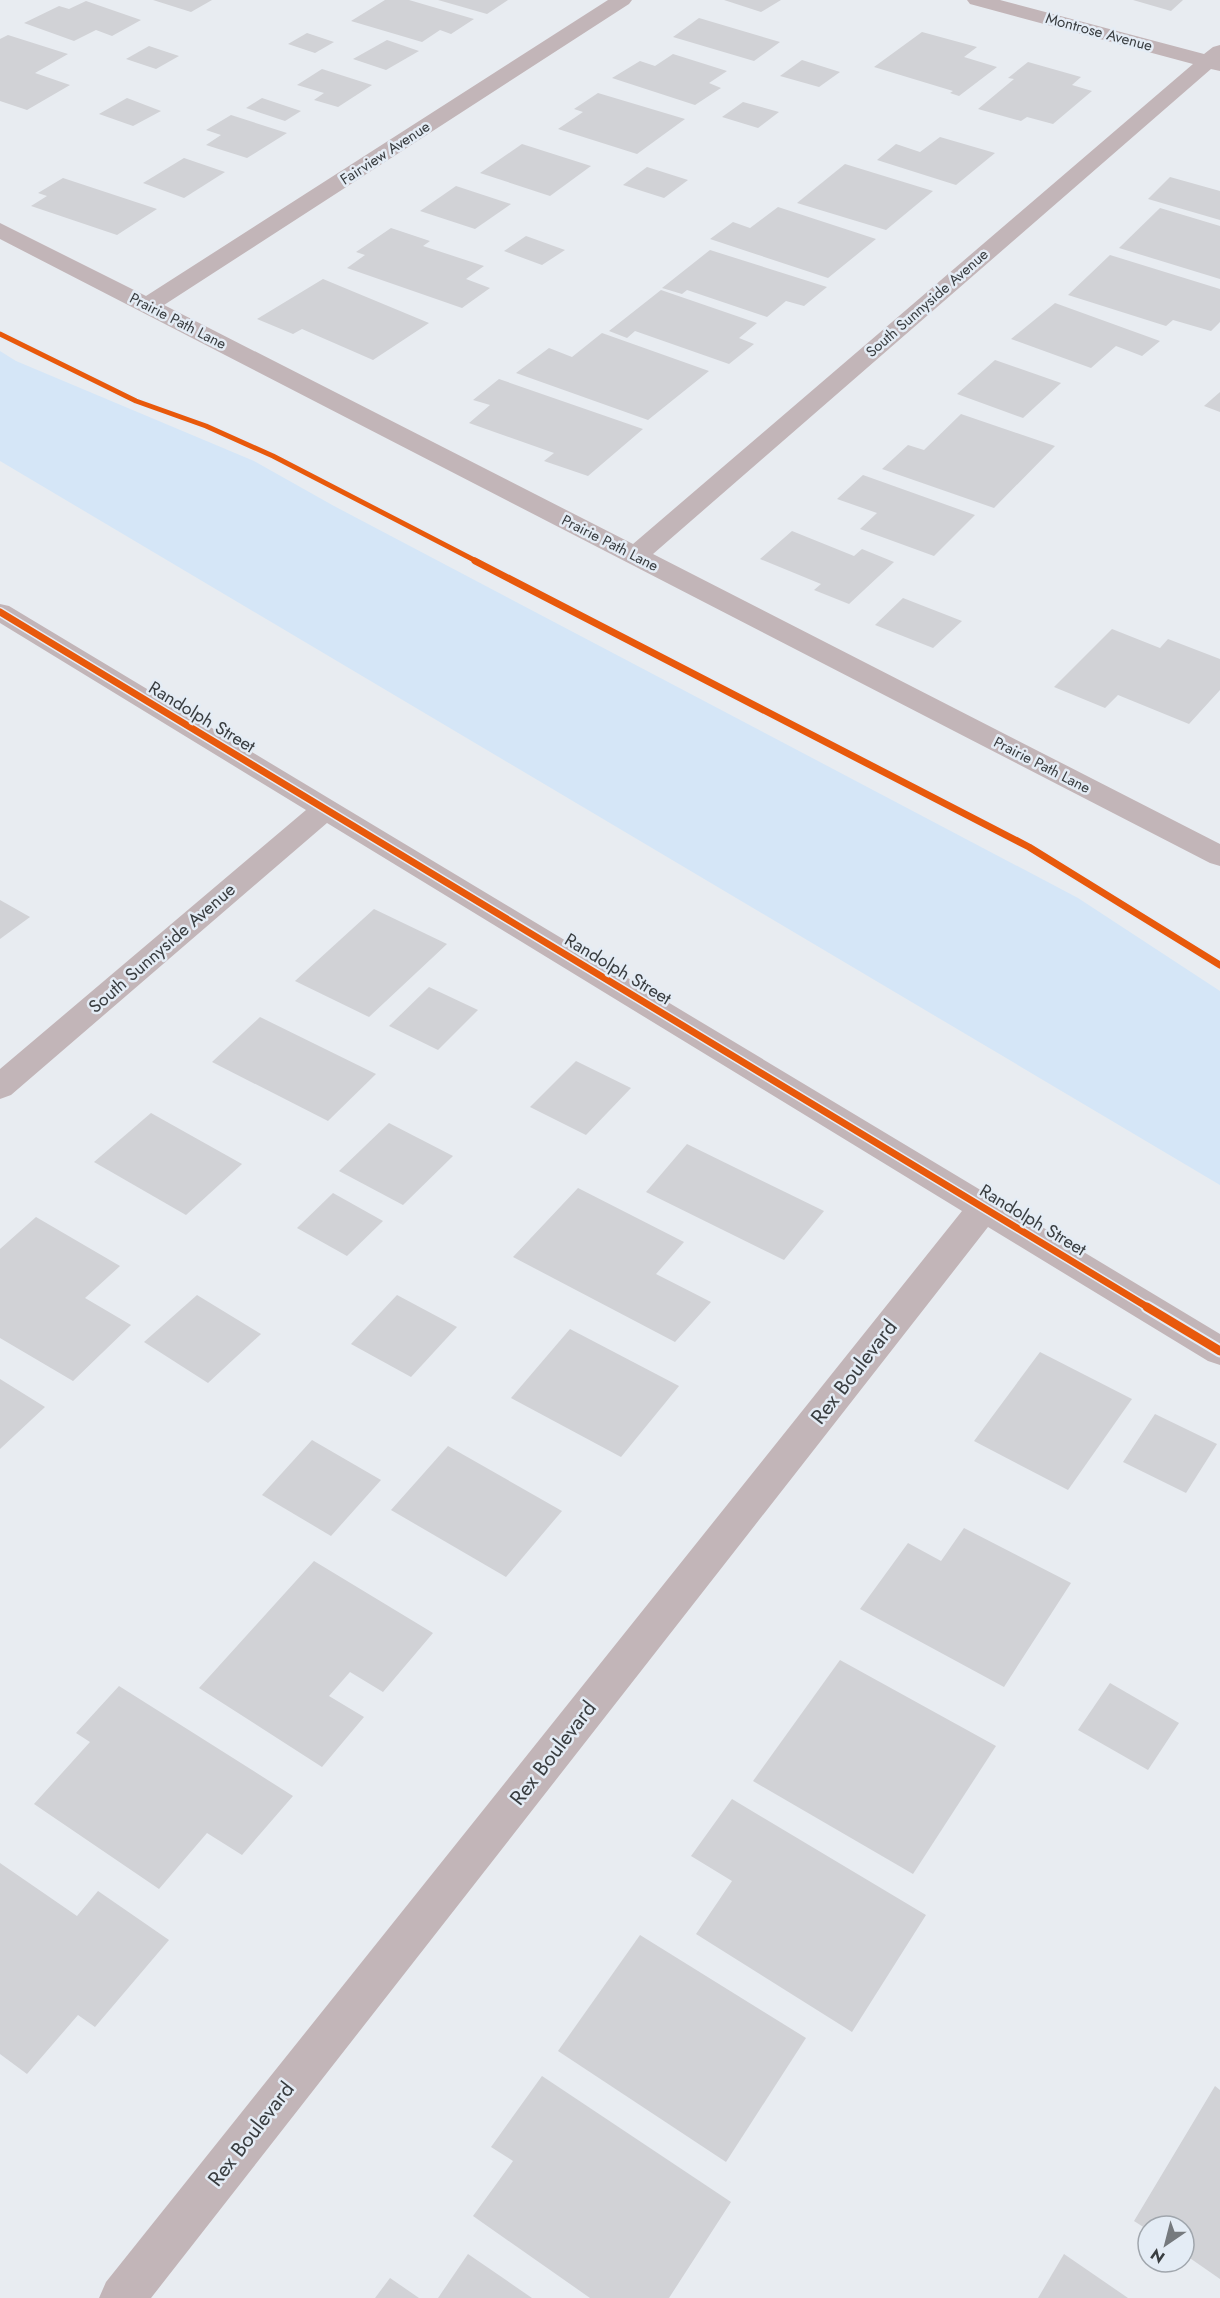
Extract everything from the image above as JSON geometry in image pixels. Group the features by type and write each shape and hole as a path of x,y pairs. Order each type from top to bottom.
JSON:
{"street":[{"name":"Fairview Avenue","path":"148,305 622,0"},
{"name":"Montrose Avenue","path":"977,0 1216,59"},
{"name":"South Sunnyside Avenue","path":"635,556 1216,59"},
{"name":"Prairie Path Lane","path":"0,230 1220,856"},
{"name":"Randolph Street","path":"0,612 1220,1351"},
{"name":"South Sunnyside Avenue","path":"0,1087 325,808"},
{"name":"Rex Boulevard","path":"122,2298 984,1208"}],"shaded area":[{"path":"0,351 16,361 254,461 334,506 1078,898 1220,991 1220,1185 0,461"}],"building":[{"path":"153,0 212,0 191,12"},
{"path":"385,0 409,0 474,19 451,34 440,30 422,42 351,21"},
{"path":"438,0 508,0 487,14"},
{"path":"724,0 781,0 761,12"},
{"path":"1133,0 1183,0 1171,11"},
{"path":"86,1 141,20 112,36 96,30 74,41 24,23 59,6 69,9"},
{"path":"699,18 780,42 754,61 673,37"},
{"path":"922,32 977,47 964,57 997,67 959,96 950,93 953,91 874,67"},
{"path":"307,33 334,42 315,53 288,44"},
{"path":"8,35 68,54 35,73 70,85 27,110 0,101 0,39"},
{"path":"387,40 419,51 386,70 353,59"},
{"path":"149,46 179,56 156,69 126,59"},
{"path":"673,54 727,71 709,83 721,88 695,105 612,78 640,61 655,66"},
{"path":"802,60 840,72 819,87 780,76"},
{"path":"1028,62 1081,77 1072,85 1092,91 1053,124 1027,117 1021,121 978,109 1014,79 1008,78"},
{"path":"322,69 372,85 338,107 314,100 324,93 297,85"},
{"path":"598,93 685,119 637,154 558,129 583,112 574,109"},
{"path":"127,98 161,111 133,126 99,114"},
{"path":"262,98 301,111 285,121 246,108"},
{"path":"743,102 779,112 758,128 722,117"},
{"path":"231,115 287,133 247,158 206,145 221,135 206,130"},
{"path":"940,137 995,153 956,185 877,160 896,144 920,152"},
{"path":"522,144 591,166 550,196 480,173"},
{"path":"184,158 225,172 184,198 143,183"},
{"path":"845,164 933,191 886,230 797,203"},
{"path":"647,167 688,180 664,198 623,185"},
{"path":"1170,177 1220,191 1220,220 1148,199"},
{"path":"63,178 157,209 117,235 31,206 47,196 38,193"},
{"path":"456,186 511,204 475,229 420,211"},
{"path":"778,207 876,239 828,278 710,239 733,222 750,228"},
{"path":"1160,208 1220,226 1220,279 1119,248"},
{"path":"391,228 430,241 423,246 484,266 466,279 490,288 462,308 347,268 365,255 356,252"},
{"path":"526,236 565,250 542,265 504,251"},
{"path":"710,250 827,287 804,306 786,301 767,317 687,290 682,294 662,288"},
{"path":"1110,255 1220,289 1220,322 1211,331 1173,320 1166,326 1068,295"},
{"path":"323,279 429,323 373,360 302,329 293,334 257,319"},
{"path":"661,290 757,323 739,338 754,344 729,364 635,331 627,338 609,331"},
{"path":"1055,303 1160,341 1142,356 1116,346 1091,368 1011,339"},
{"path":"602,333 709,371 648,420 516,373 549,348 572,357"},
{"path":"995,360 1061,383 1023,418 957,394"},
{"path":"499,379 643,429 588,476 544,461 554,453 469,423 490,405 473,400"},
{"path":"1220,392 1220,412 1204,406"},
{"path":"961,414 1055,446 994,508 882,469 908,445 924,450"},
{"path":"863,475 975,515 934,556 860,529 877,513 837,499"},
{"path":"792,531 854,556 862,549 894,562 849,604 814,590 821,584 760,559"},
{"path":"903,598 962,621 933,648 875,625"},
{"path":"1112,629 1160,648 1168,639 1220,659 1220,690 1189,724 1118,695 1105,708 1054,687"},
{"path":"0,900 30,917 0,939"},
{"path":"374,909 447,944 369,1017 295,981"},
{"path":"429,987 478,1010 438,1050 389,1026"},
{"path":"260,1017 376,1074 328,1121 212,1062"},
{"path":"576,1061 631,1088 586,1135 530,1107"},
{"path":"151,1113 242,1164 186,1215 94,1162"},
{"path":"389,1123 453,1156 403,1205 339,1171"},
{"path":"687,1144 824,1211 784,1260 646,1192"},
{"path":"578,1188 684,1242 656,1274 711,1302 675,1342 513,1257"},
{"path":"333,1193 383,1221 347,1256 297,1228"},
{"path":"36,1217 120,1266 85,1298 131,1325 73,1381 0,1338 0,1249"},
{"path":"197,1295 261,1334 208,1383 144,1342"},
{"path":"397,1295 457,1327 411,1377 351,1344"},
{"path":"570,1329 679,1386 621,1457 511,1398"},
{"path":"1040,1352 1132,1399 1068,1490 974,1441"},
{"path":"0,1379 45,1407 0,1449"},
{"path":"1155,1414 1217,1444 1186,1493 1123,1462"},
{"path":"312,1440 381,1480 331,1536 262,1495"},
{"path":"448,1446 562,1511 506,1577 391,1510"},
{"path":"964,1528 1071,1583 1004,1687 860,1609 908,1543 941,1561"},
{"path":"314,1561 433,1633 383,1692 350,1672 329,1696 364,1717 322,1767 199,1688"},
{"path":"840,1660 996,1746 913,1874 753,1781"},
{"path":"1110,1683 1179,1723 1148,1770 1078,1730"},
{"path":"119,1686 293,1796 242,1855 207,1833 159,1889 34,1804 90,1742 76,1733"},
{"path":"732,1799 926,1915 852,2032 696,1934 732,1881 691,1856"},
{"path":"0,1863 77,1916 98,1891 169,1940 95,2027 78,2015 27,2074 0,2054"},
{"path":"640,1935 806,2038 726,2162 558,2051"},
{"path":"542,2076 731,2202 669,2298 590,2298 473,2216 513,2161 491,2147"},
{"path":"1215,2086 1220,2090 1220,2279 1196,2262 1196,2214 1138,2214"},
{"path":"468,2254 532,2298 438,2298"},
{"path":"1064,2254 1128,2298 1038,2298"},
{"path":"390,2278 419,2298 375,2298"}],"cycle path":[{"path":"0,334 136,401 206,426 273,456 1029,847 1220,965"},
{"path":"0,612 1220,1351"}]}
